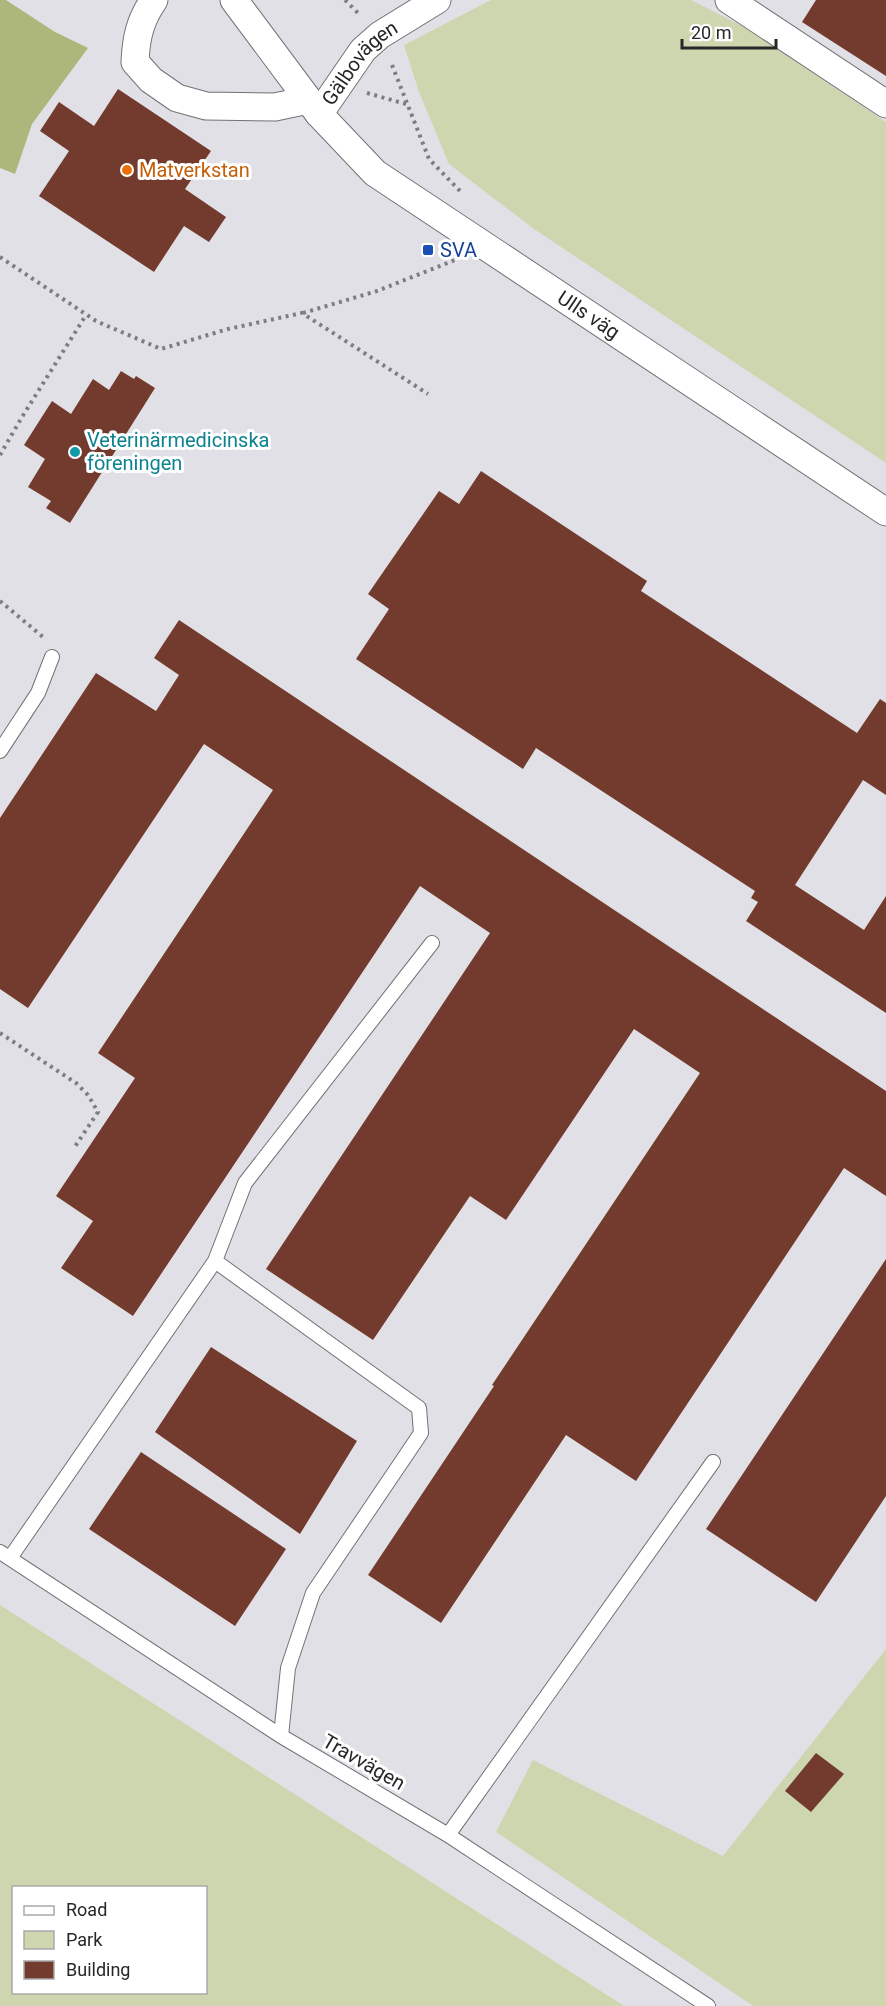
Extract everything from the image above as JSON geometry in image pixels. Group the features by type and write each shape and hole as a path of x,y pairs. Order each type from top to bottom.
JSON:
{"street":[{"path":"153,0 143,15 137,34 135,62 151,80 177,98 206,106 314,107"},
{"name":"Ulls väg","path":"234,0 314,107 375,173 886,512"},
{"name":"Gälbovägen","path":"314,107 363,50 380,35 436,0"},
{"path":"729,0 886,104"}],"lane":[{"path":"0,751 38,693 52,657"},
{"path":"5,1555 215,1261 245,1183 432,943"},
{"path":"215,1261 419,1408 421,1433 313,1593 288,1668 281,1736"},
{"path":"448,1835 713,1462"},
{"name":"Travvägen","path":"5,1555 281,1736 448,1835 708,2006"}],"path":[{"path":"380,35 429,159 462,193"},
{"path":"0,257 96,321 161,349 228,329 302,313 377,291 484,246"},
{"path":"302,313 428,394"},
{"path":"0,455 86,315"},
{"path":"0,602 43,636 52,657"},
{"path":"0,1034 76,1083 88,1095 98,1112 74,1148"}],"green space":[{"path":"0,0 6,0 55,32 88,48 32,124 15,174 0,168"},
{"path":"491,0 691,0 746,28 886,122 886,463 534,229 449,164 419,92 404,45"},
{"path":"0,1605 624,2006 0,2006"},
{"path":"886,1649 886,2006 753,2006 496,1832 533,1760 723,1856"}],"building":[{"path":"816,0 886,0 886,76 802,22"},
{"name":"Matverkstan","path":"118,89 211,151 185,189 226,217 209,242 184,226 154,272 39,196 69,151 40,131 59,102 94,126"},
{"name":"Veterinärmedicinska föreningen","path":"121,371 134,379 136,376 155,388 70,523 46,508 51,501 28,487 45,459 24,445 52,401 71,414 93,379 109,390"},
{"path":"481,471 647,581 641,591 857,733 880,699 886,703 886,795 863,780 795,885 864,930 886,896 886,1013 746,921 758,902 751,898 755,891 536,748 523,769 356,659 389,609 368,594 439,491 459,504"},
{"path":"179,620 886,1091 886,1196 844,1168 636,1481 566,1435 441,1623 368,1575 700,1073 634,1029 506,1220 470,1196 373,1340 266,1269 490,933 420,886 133,1316 61,1268 93,1221 56,1196 135,1078 98,1053 273,790 204,744 28,1008 0,989 0,818 96,673 156,711 179,675 154,658"},
{"path":"886,1259 886,1496 816,1602 706,1529"},
{"path":"211,1347 357,1441 300,1534 155,1432"},
{"path":"141,1452 286,1549 235,1626 89,1529"},
{"path":"816,1753 844,1774 811,1812 785,1791"}],"place":[{"name":"Matverkstan","path":"127,170"},
{"name":"SVA","path":"428,250"},
{"name":"Veterinärmedicinska föreningen","path":"75,452"}]}
